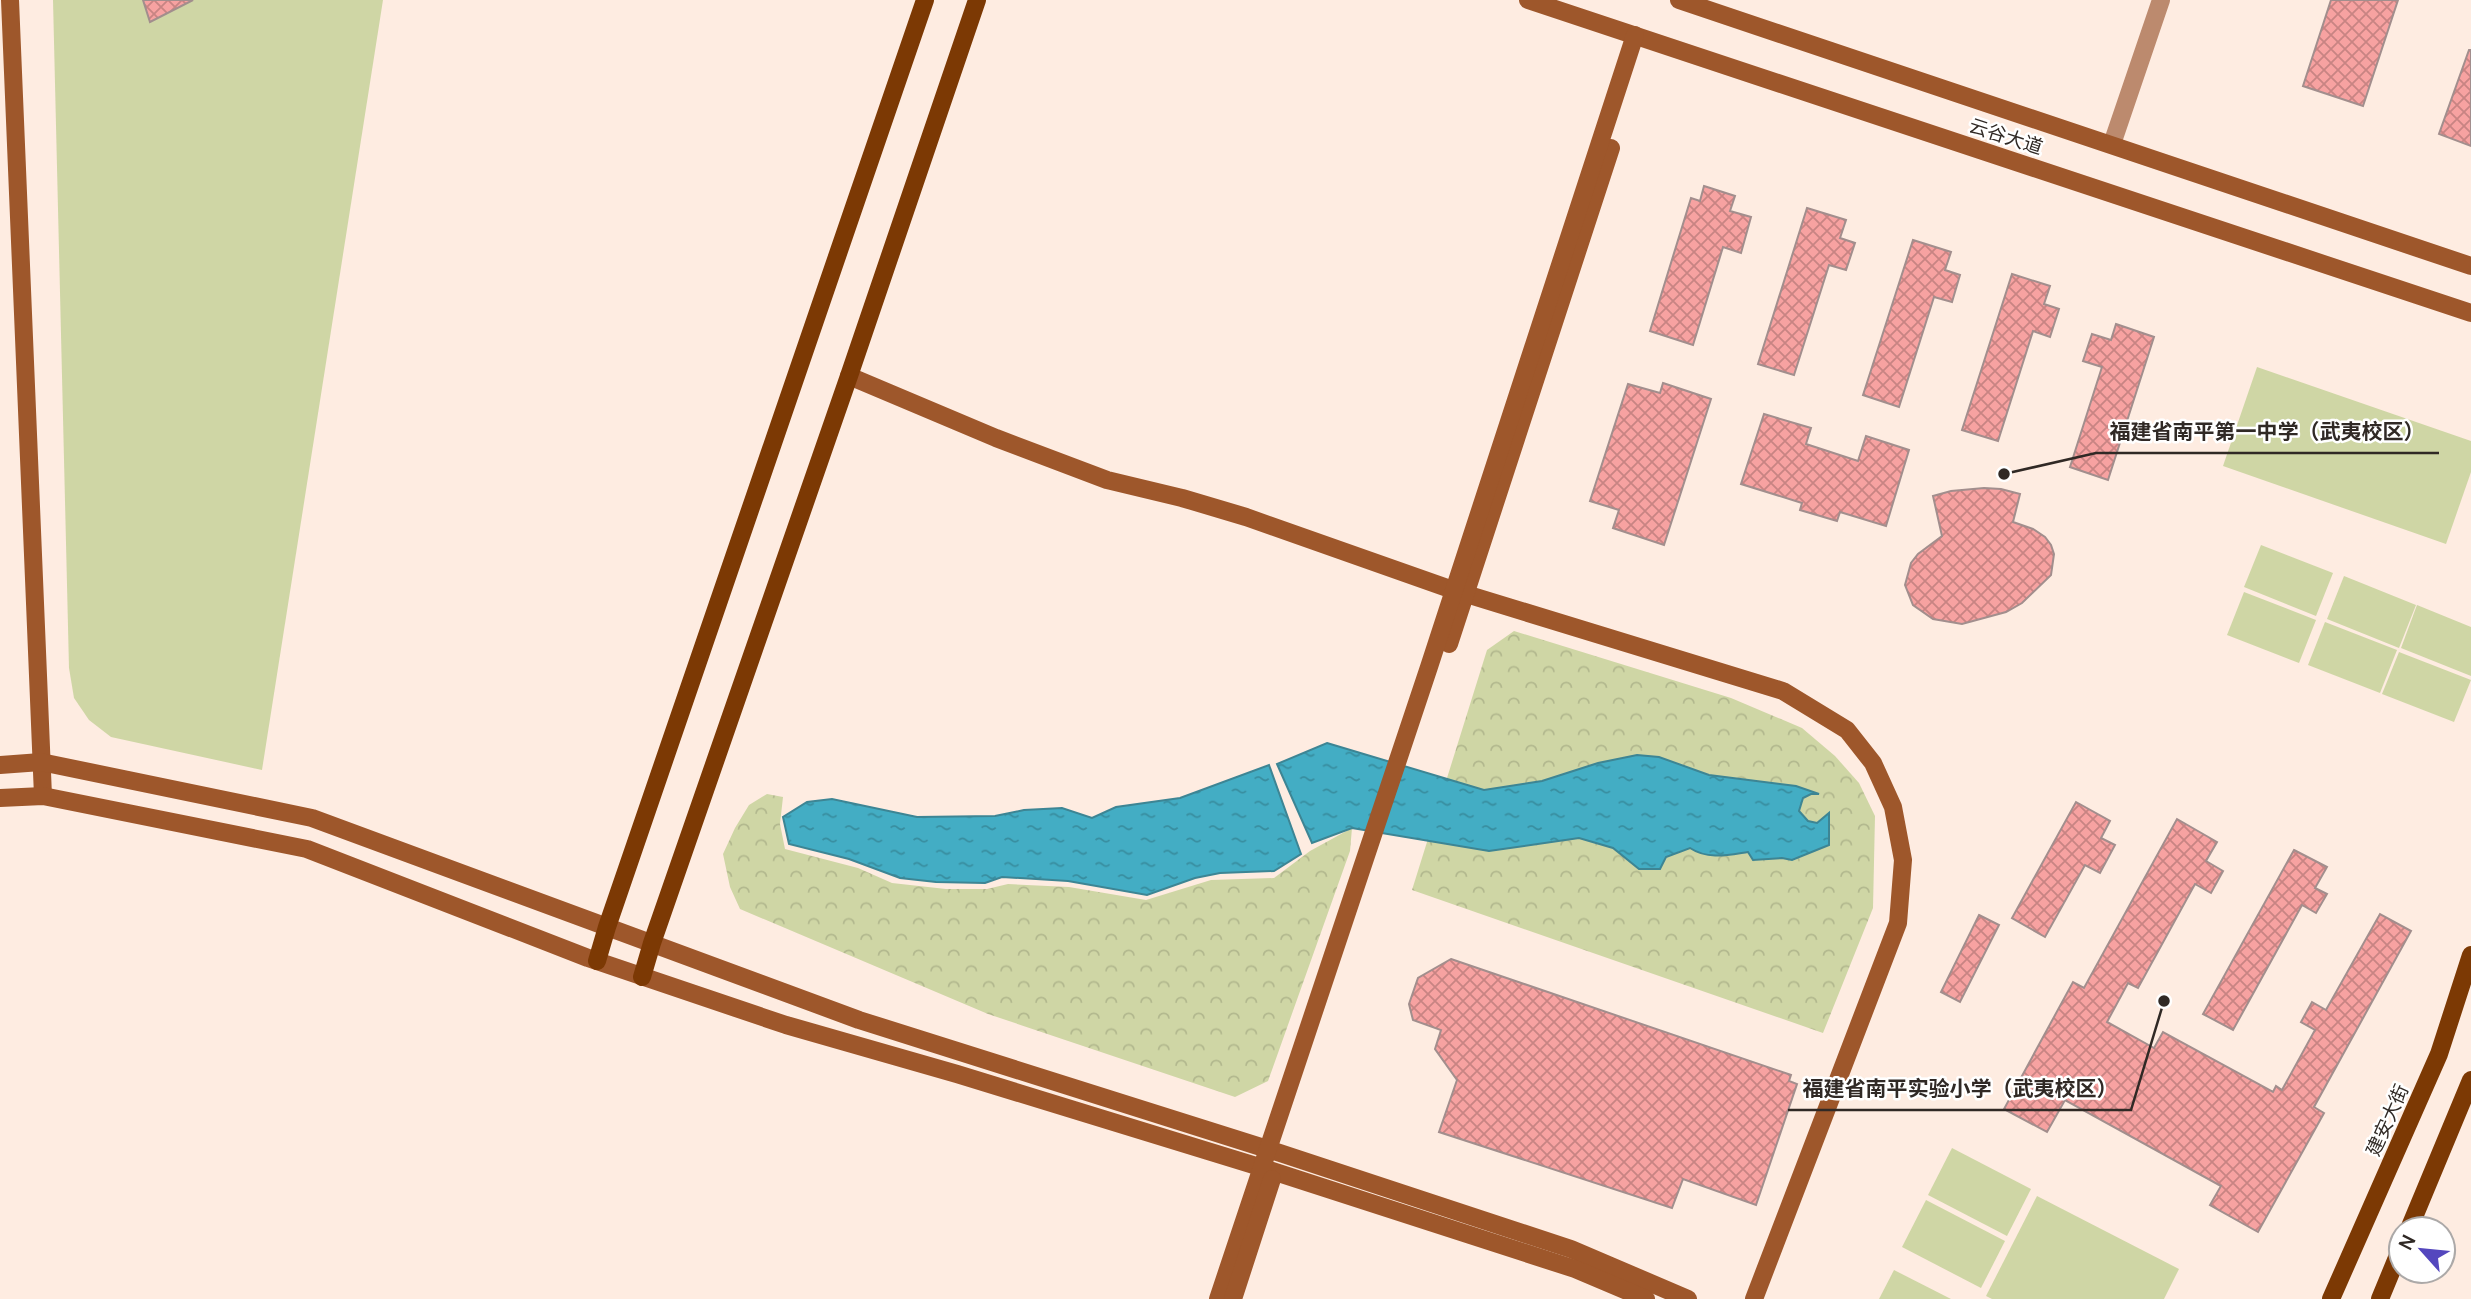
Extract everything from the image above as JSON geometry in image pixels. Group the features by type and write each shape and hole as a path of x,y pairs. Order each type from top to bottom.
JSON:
{"main road":[{"path":"10,0 43,796"},
{"path":"597,961 925,0"},
{"path":"642,977 977,0"},
{"name":"云谷大道","path":"1528,0 2471,313"},
{"name":"云谷大道","path":"1679,0 2471,266"},
{"path":"1233,1299 1269,1170 1641,37"},
{"path":"849,376 996,438 1107,480 1246,517 1460,591 1783,691 1847,730 1873,763 1893,807 1903,860 1898,923 1754,1299"},
{"path":"0,765 41,762 312,818 859,1020 1571,1249 1688,1299"},
{"path":"0,799 43,796 307,849 642,977 786,1025 957,1074 1269,1170 1574,1269 1646,1299"},
{"name":"建安大街","path":"2331,1299 2439,1054 2471,955"},
{"path":"2415,1215 2471,1080"},
{"path":"1218,1299 1269,1170"},
{"path":"2380,1299 2387,1282"}],"street":[{"path":"2112,144 2161,0"}],"green space":[{"path":"53,0 383,0 262,770 111,737 89,720 74,698 69,668"},
{"path":"2257,367 2471,441 2471,472 2446,544 2223,466"},
{"path":"2261,545 2333,573 2316,616 2244,587"},
{"path":"2344,576 2416,605 2399,648 2327,619"},
{"path":"2244,592 2316,620 2299,663 2227,635"},
{"path":"2417,605 2471,627 2471,676 2401,648"},
{"path":"2325,622 2397,650 2380,693 2308,665"},
{"path":"1514,631 1731,698 1802,728 1835,756 1859,783 1875,816 1873,908 1823,1033 1412,890 1487,650"},
{"path":"2399,652 2471,680 2454,722 2382,694"},
{"path":"767,794 783,797 780,824 785,849 858,868 892,883 946,889 987,889 1008,884 1069,887 1146,900 1211,880 1274,878 1310,851 1352,828 1350,851 1268,1081 1235,1097 988,1014 740,909 730,887 723,854 749,805"},
{"path":"1952,1148 2031,1189 2007,1236 1928,1195"},
{"path":"2037,1196 2179,1269 2164,1299 1992,1299 1986,1296"},
{"path":"1926,1200 2005,1241 1981,1288 1902,1247"},
{"path":"1894,1270 1951,1299 1879,1299"}],"water":[{"path":"1327,743 1484,790 1542,781 1598,763 1637,755 1659,757 1709,775 1796,786 1819,794 1803,798 1799,811 1808,821 1817,823 1829,813 1829,845 1792,860 1753,860 1748,852 1711,855 1690,848 1666,857 1660,869 1639,869 1613,848 1579,838 1489,851 1352,828 1312,843 1277,764"},
{"path":"1269,765 1301,854 1274,871 1220,873 1195,878 1147,895 1068,881 1002,877 985,883 900,878 849,859 789,844 783,817 807,802 832,799 917,817 995,816 1024,810 1062,808 1092,818 1116,807 1180,798"}],"building":[{"path":"143,0 193,0 150,22"},
{"path":"2331,0 2398,0 2363,106 2303,86"},
{"path":"2471,50 2471,146 2439,134"},
{"path":"1704,186 1735,196 1730,211 1751,217 1741,253 1723,247 1693,345 1650,331 1691,198 1700,201"},
{"path":"1807,208 1846,220 1840,238 1855,243 1846,270 1829,265 1794,375 1758,364"},
{"path":"1913,240 1951,252 1945,270 1960,275 1952,302 1934,297 1899,407 1863,395"},
{"path":"2012,274 2050,286 2044,304 2059,309 2050,337 2033,331 1998,441 1962,430"},
{"path":"2116,324 2154,337 2108,480 2070,467 2102,367 2083,361 2092,334 2111,340"},
{"path":"1663,383 1711,399 1664,545 1613,528 1619,510 1590,501 1628,384 1660,393"},
{"path":"1764,414 1811,428 1806,444 1858,461 1866,436 1909,450 1886,526 1840,512 1837,521 1800,510 1802,503 1741,484"},
{"path":"1984,488 2020,494 2013,522 2033,529 2051,545 2054,554 2051,575 2022,603 2006,612 1962,624 1933,619 1913,605 1905,585 1911,563 1918,554 1942,536 1933,496 1951,491"},
{"path":"2076,802 2110,821 2101,838 2115,845 2100,873 2085,865 2045,937 2012,918"},
{"path":"2177,819 2217,842 2206,861 2223,871 2211,893 2195,884 2138,988 2128,983 2107,1022 2154,1048 2163,1032 2273,1092 2276,1086 2282,1090 2315,1030 2301,1022 2312,1002 2326,1010 2380,914 2411,931 2314,1107 2324,1113 2258,1232 2210,1205 2221,1186 2065,1100 2047,1132 2004,1109 2073,982 2084,988"},
{"path":"2294,850 2327,867 2315,888 2327,894 2316,913 2302,905 2233,1030 2203,1014"},
{"path":"1979,915 1999,925 1960,1002 1941,992"},
{"path":"1451,959 1791,1075 1789,1081 1797,1084 1756,1205 1683,1179 1672,1208 1439,1132 1457,1080 1435,1049 1441,1030 1413,1020 1409,1004 1418,978"}],"place":[{"name":"福建省南平第一中学（武夷校区）","path":"2004,474"},
{"name":"福建省南平实验小学（武夷校区）","path":"2164,1001"}]}
